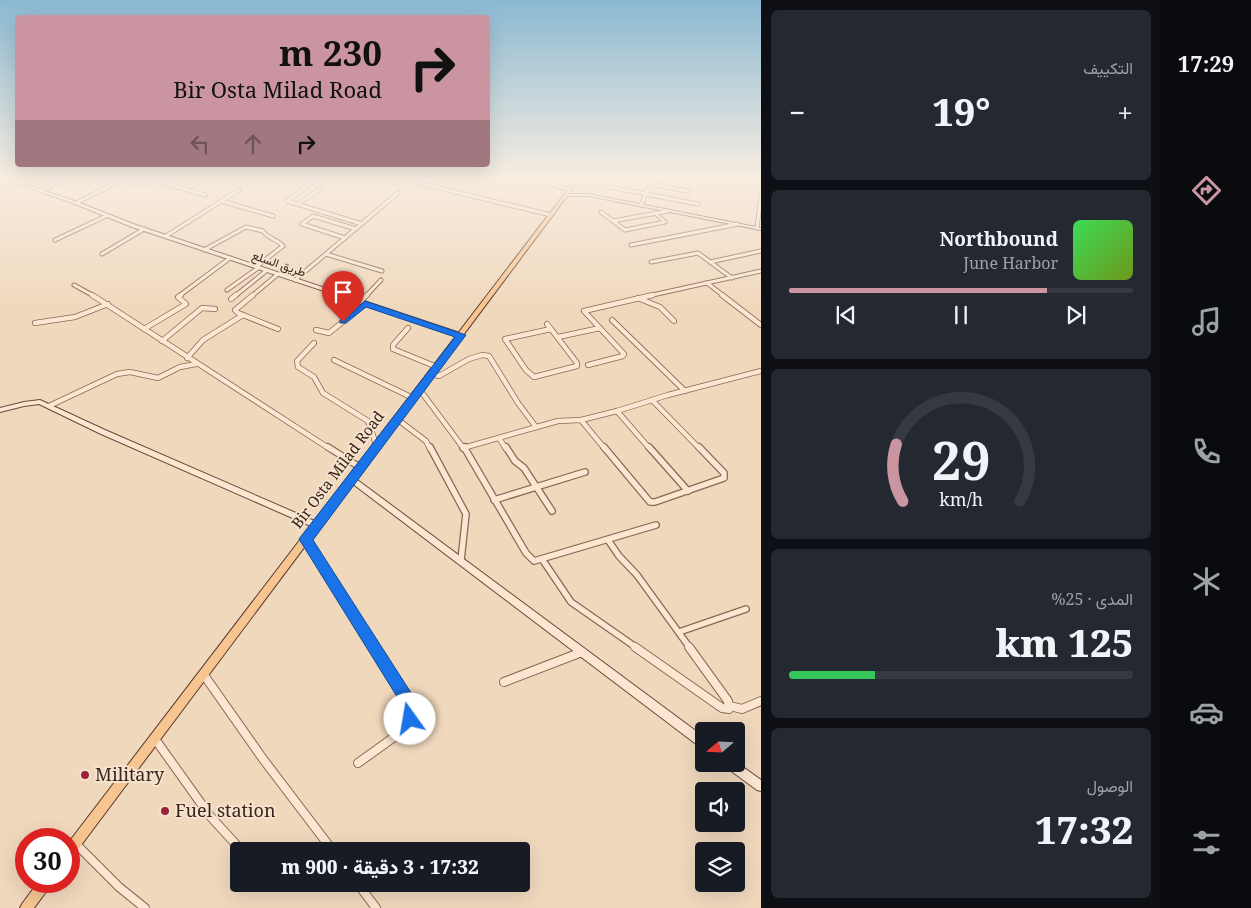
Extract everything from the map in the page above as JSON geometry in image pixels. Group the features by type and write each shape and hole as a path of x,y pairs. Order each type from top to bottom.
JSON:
{"main road":[{"name":"Bir Osta Milad Road","path":"80,839 546,221"},
{"path":"31,906 39,893"}],"street":[{"path":"55,240 95,221"},
{"name":"طريق السلع","path":"122,221 461,335"},
{"path":"166,236 189,221"},
{"path":"306,221 302,224 345,238"},
{"path":"331,221 356,229"},
{"path":"354,221 362,224"},
{"path":"295,280 365,221"},
{"path":"613,221 625,230 664,221"},
{"path":"724,221 759,228"},
{"path":"631,245 738,224"},
{"path":"204,250 243,227 259,229 283,246 227,290"},
{"path":"102,254 144,229"},
{"path":"710,262 761,251"},
{"path":"326,254 382,271"},
{"path":"651,262 698,254 732,278"},
{"path":"144,329 184,306 186,303 178,299 178,297 230,258"},
{"path":"231,299 266,271"},
{"path":"588,365 624,355 585,314 585,310 761,271"},
{"path":"278,274 236,307 236,311 243,315 278,329"},
{"path":"316,330 328,333 363,303 381,280"},
{"path":"707,283 761,325"},
{"path":"74,285 108,304 196,364 361,468"},
{"path":"638,298 660,307 674,321"},
{"path":"36,323 75,317 108,304"},
{"path":"162,341 202,308 215,309"},
{"path":"187,358 203,340 243,315"},
{"path":"612,320 685,391"},
{"path":"547,324 558,337 577,366 540,377 530,376 504,341 508,337 552,330"},
{"path":"408,328 393,344 393,349 434,370 439,376 470,358 483,355 489,356 518,403 536,427"},
{"path":"558,337 600,328"},
{"path":"314,343 298,361 298,367 314,377 323,393 371,425 372,438 377,447"},
{"path":"334,360 413,398"},
{"path":"49,406 117,374 130,372 158,378 176,369 196,364"},
{"path":"463,448 558,421 581,420 617,411 761,371"},
{"path":"420,390 463,448 530,558 534,561 656,525"},
{"path":"581,420 650,502 724,478 724,473 652,400"},
{"path":"1,409 40,402 103,432 316,525"},
{"path":"617,411 688,491"},
{"path":"397,418 426,441 466,514 461,560"},
{"path":"498,438 515,461 524,468 552,511"},
{"path":"494,500 585,472"},
{"path":"352,479 695,737"},
{"path":"306,539 410,705 410,719 404,730 358,763"},
{"path":"608,540 618,556 637,574 730,706 742,709 761,701"},
{"path":"542,559 571,602 722,708 729,709 730,706"},
{"path":"679,632 746,609"},
{"path":"504,682 582,652"},
{"path":"204,675 263,759 326,842"},
{"path":"155,739 210,816 234,842"},
{"path":"742,772 761,786"},
{"path":"80,848 119,887 145,908"},
{"path":"364,892 376,908"}],"place":[{"name":"Military","path":"85,775"},
{"name":"Fuel station","path":"165,811"}],"route":[{"path":"343,322 365,304 461,335 306,539 402,690 410,705 410,719"}]}
